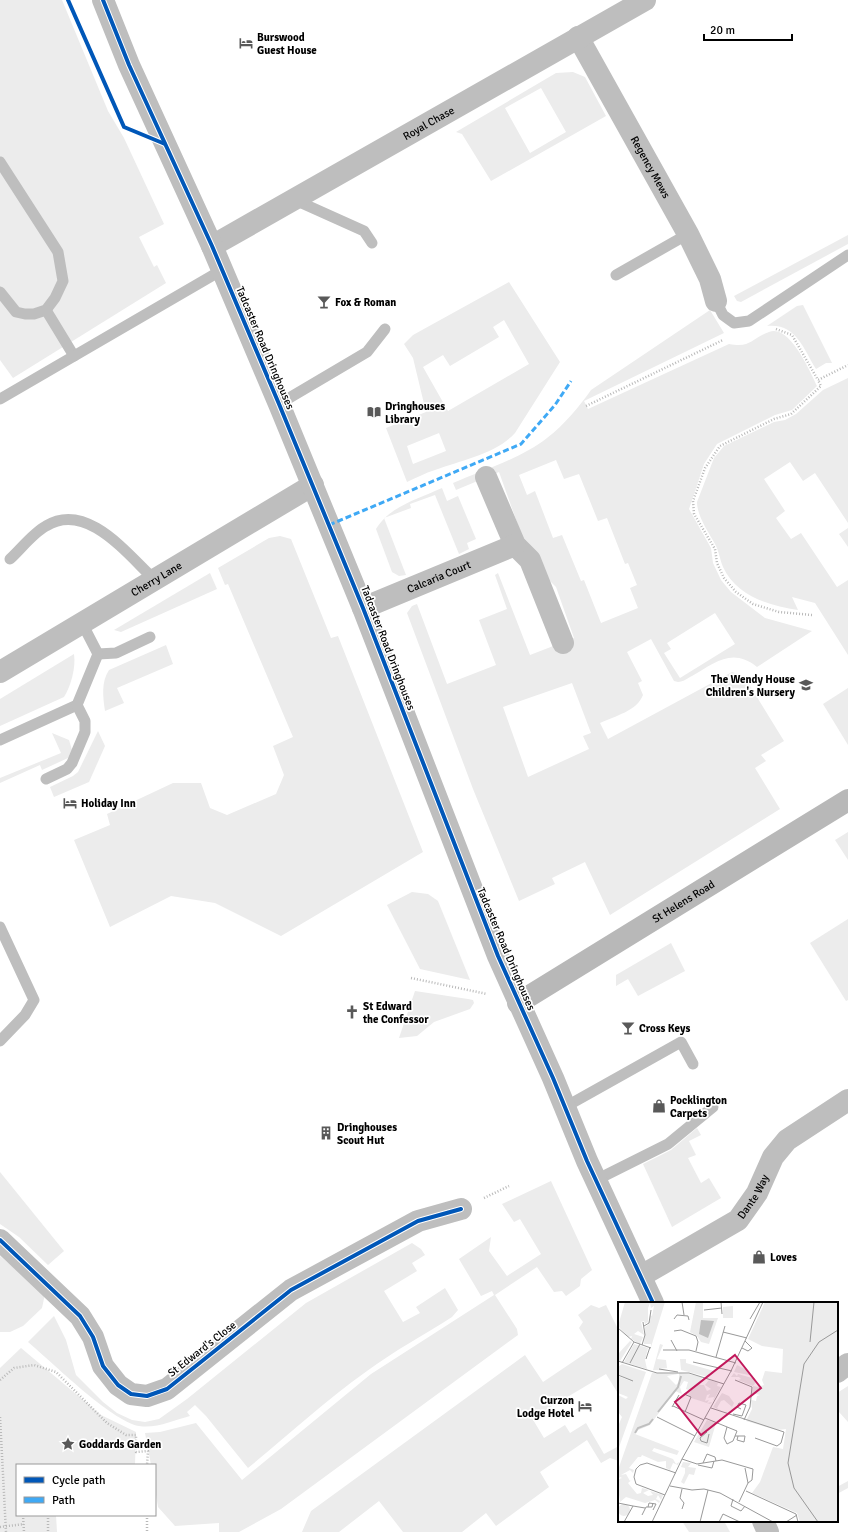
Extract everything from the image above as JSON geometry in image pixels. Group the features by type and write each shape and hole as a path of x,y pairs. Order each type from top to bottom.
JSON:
{"street":[{"name":"Tadcaster Road Dringhouses","path":"103,0 129,65 212,246 313,485 363,608 456,849 517,999 554,1078 564,1107 596,1180 653,1302"},
{"name":"Royal Chase","path":"212,246 295,200 578,36 645,0"},
{"name":"Regency Mews","path":"578,36 688,234 710,279 716,301"},
{"path":"486,477 515,545 530,560 563,643"},
{"name":"Cherry Lane","path":"0,672 313,485"},
{"name":"Calcaria Court","path":"363,608 515,545"},
{"name":"St Helens Road","path":"517,999 848,800"},
{"name":"Dante Way","path":"641,1276 738,1220 757,1193 773,1157 787,1140 848,1100"},
{"name":"St Edward's Close","path":"0,1240 80,1316 93,1337 103,1366 118,1385 131,1394 147,1396 167,1389 292,1290 418,1221 461,1209"},
{"path":"838,1371 848,1364"},
{"path":"763,1522 768,1532"}],"lane":[{"path":"0,162 58,252 63,281 55,298 46,310 34,314 16,312 0,292"},
{"path":"295,200 364,231 372,243"},
{"path":"616,275 688,234"},
{"path":"716,301 723,315 734,323 749,321 848,255"},
{"path":"0,399 222,270"},
{"path":"46,310 74,356"},
{"path":"279,404 368,352 385,329"},
{"path":"10,559 46,526 65,518 83,520 108,535 154,580"},
{"path":"0,740 77,705 98,654 82,623"},
{"path":"98,654 116,653 150,637"},
{"path":"46,779 67,769 72,763 85,732 85,721 77,705"},
{"path":"0,927 34,1000 25,1015 0,1042"},
{"path":"564,1107 681,1042 693,1064"},
{"path":"596,1180 668,1144 713,1107"}],"path":[{"path":"772,328 780,329 792,335 821,386 791,414 774,419 720,446 705,468 693,502 694,514 715,549 717,563 724,578 736,592 753,604 779,612 812,615"},
{"path":"586,406 727,338"},
{"path":"818,380 848,365"},
{"path":"411,978 480,994 517,999"},
{"path":"0,1380 14,1368 34,1365 56,1372 107,1424 126,1435 136,1435 136,1452 148,1451 147,1464"},
{"path":"0,1417 1,1462 6,1532"},
{"path":"24,1516 24,1532"},
{"path":"48,1516 48,1532"},
{"path":"147,1516 147,1532"},
{"path":"0,1527 24,1524"}],"shaded area":[{"path":"0,0 62,0 108,111 124,138 164,224 139,237 154,267 157,265 166,283 13,378 0,360"},
{"path":"573,72 585,77 606,116 491,181 462,134 456,132 556,73","holes":["541,88 566,132 530,153 505,108"]},
{"path":"848,235 848,244 741,302 737,301 734,296"},
{"path":"509,282 560,362 515,433 507,440 478,456 428,473 407,482 386,428 426,412 413,358 404,344 413,335","holes":["504,320 529,364 448,411 423,367 443,355 450,366 499,337 493,327","439,433 446,451 413,464 407,446"]},
{"path":"803,305 832,363 826,363 816,369 798,338 785,328 767,326 797,306"},
{"path":"710,310 724,333 584,401 588,409 729,344 747,344 769,332 777,331 792,342 817,386 792,410 775,415 717,444 704,464 689,509 711,548 713,563 721,580 731,592 765,618 812,631 757,667 740,658 724,659 685,680 678,682 674,681 651,639 627,652 642,681 638,683 643,695 640,701 631,709 600,723 608,739 732,672 744,676 784,741 761,755 766,761 755,768 780,809 610,915 585,862 552,878 555,884 519,901 473,789 407,613 412,606 417,604 447,684 496,665 479,620 507,609 495,575 498,573 530,655 574,638 556,587 549,580 523,539 499,472 456,490 453,483 514,458 537,445 565,422 591,390","holes":["556,460 564,479 579,474 598,521 607,518 625,564 628,563 637,585 630,588 638,608 601,623 584,580 581,581 562,535 553,538 535,491 527,495 519,475","715,613 735,644 680,678 664,653 671,649 667,643","572,683 591,733 583,736 589,749 528,777 503,707"]},
{"path":"848,378 848,523 815,473 803,481 790,462 764,479 785,511 776,518 791,539 801,533 837,587 848,580 848,655 815,603 792,597 798,610 787,608 755,598 737,586 723,567 716,547 699,513 697,502 714,458 724,446 774,422 785,420 796,414 823,390"},
{"path":"442,488 447,501 458,496 476,539 467,543 469,549 459,554 435,495 410,504 411,508 386,517 405,504"},
{"path":"384,519 406,575 399,576 392,572 376,529"},
{"path":"848,528 848,547 839,534"},
{"path":"280,536 291,539 331,638 338,636 423,852 281,936 215,903 171,896 110,927 74,840 110,825 107,814 173,783 201,783 210,808 227,815 276,794 284,775 273,746 293,737 228,584 225,585 218,568 269,538"},
{"path":"210,573 217,589 121,632 114,630"},
{"path":"166,645 173,664 117,688 124,703 105,711 103,695 106,675 109,670"},
{"path":"74,654 72,676 64,697 0,726 0,699"},
{"path":"848,688 848,745 823,704"},
{"path":"98,731 105,746 89,782 54,797 50,787 78,772"},
{"path":"52,733 69,740 72,750 68,758 42,770 40,765 0,783 0,778 61,753"},
{"path":"848,832 848,860 835,840"},
{"path":"412,892 428,894 438,901 470,980 420,969 387,905"},
{"path":"848,919 848,1000 846,1001 810,943"},
{"path":"671,943 685,971 638,996 628,979 616,986 616,975"},
{"path":"415,991 473,1000 474,1003 470,1009 434,1022 417,1036 399,1038"},
{"path":"697,1128 701,1135 689,1141 696,1155 688,1158 701,1183 709,1178 721,1198 672,1227 643,1164 671,1150"},
{"path":"0,1172 64,1251 48,1265 19,1237 0,1224"},
{"path":"551,1181 592,1270 581,1279 580,1286 566,1296 562,1291 554,1292 537,1267 495,1295 517,1329 518,1335 281,1509 239,1532 219,1532 219,1523 175,1526 158,1507 156,1494 156,1464 151,1464 145,1433 160,1432 196,1423 242,1480 371,1374 494,1295 492,1291 481,1296 459,1259 491,1237 489,1251 507,1276 541,1254 520,1219 514,1222 502,1204"},
{"path":"412,1243 421,1249 425,1255 412,1263 417,1271 384,1291 403,1322 420,1313 416,1307 445,1288 458,1310 452,1317 351,1382 248,1468 206,1416 195,1405 187,1412 190,1416 165,1424 145,1427 127,1422 113,1414 82,1390 28,1342 54,1316 66,1340 76,1375 103,1402 117,1413 132,1420 145,1422 159,1419 187,1399 306,1303"},
{"path":"0,1256 45,1294 42,1308 23,1326 10,1332 0,1332"},
{"path":"591,1305 599,1308 606,1305 618,1329 618,1393 606,1374 532,1418 544,1438 565,1425 570,1433 586,1423 604,1454 618,1447 618,1461 610,1458 601,1463 587,1440 540,1472 549,1487 496,1526 486,1513 462,1532 403,1532 379,1501 339,1532 302,1532 311,1511 525,1355 543,1382 592,1349 579,1328 583,1322 578,1315"},
{"name":"Goddards Garden","path":"21,1348 101,1415 136,1432 135,1464 16,1464 16,1516 56,1516 57,1532 0,1532 0,1368"},
{"path":"848,1386 848,1422 838,1412 838,1392"},
{"path":"848,1481 848,1488 838,1493 838,1486"},
{"path":"683,1522 725,1522 730,1532 689,1532"}],"marked path":[{"path":"329,525 521,444 555,405 571,381"}],"cycle path":[{"path":"68,0 124,127 165,144"},
{"path":"103,0 129,65 212,246 279,404 363,608 498,956 553,1078 587,1161 653,1302"},
{"path":"0,1240 80,1316 93,1337 103,1366 118,1385 131,1394 147,1396 167,1389 291,1290 418,1221 461,1209"}],"place":[{"name":"Burswood Guest House","path":"246,43"},
{"name":"Fox & Roman","path":"324,302"},
{"name":"Dringhouses Library","path":"374,412"},
{"name":"The Wendy House Children's Nursery","path":"806,685"},
{"name":"Holiday Inn","path":"70,803"},
{"name":"St Edward the Confessor","path":"352,1012"},
{"name":"Cross Keys","path":"628,1028"},
{"name":"Pocklington Carpets","path":"659,1106"},
{"name":"Dringhouses Scout Hut","path":"326,1133"},
{"name":"Loves","path":"759,1257"},
{"name":"Curzon Lodge Hotel","path":"585,1406"},
{"name":"Goddards Garden","path":"68,1444"}]}
